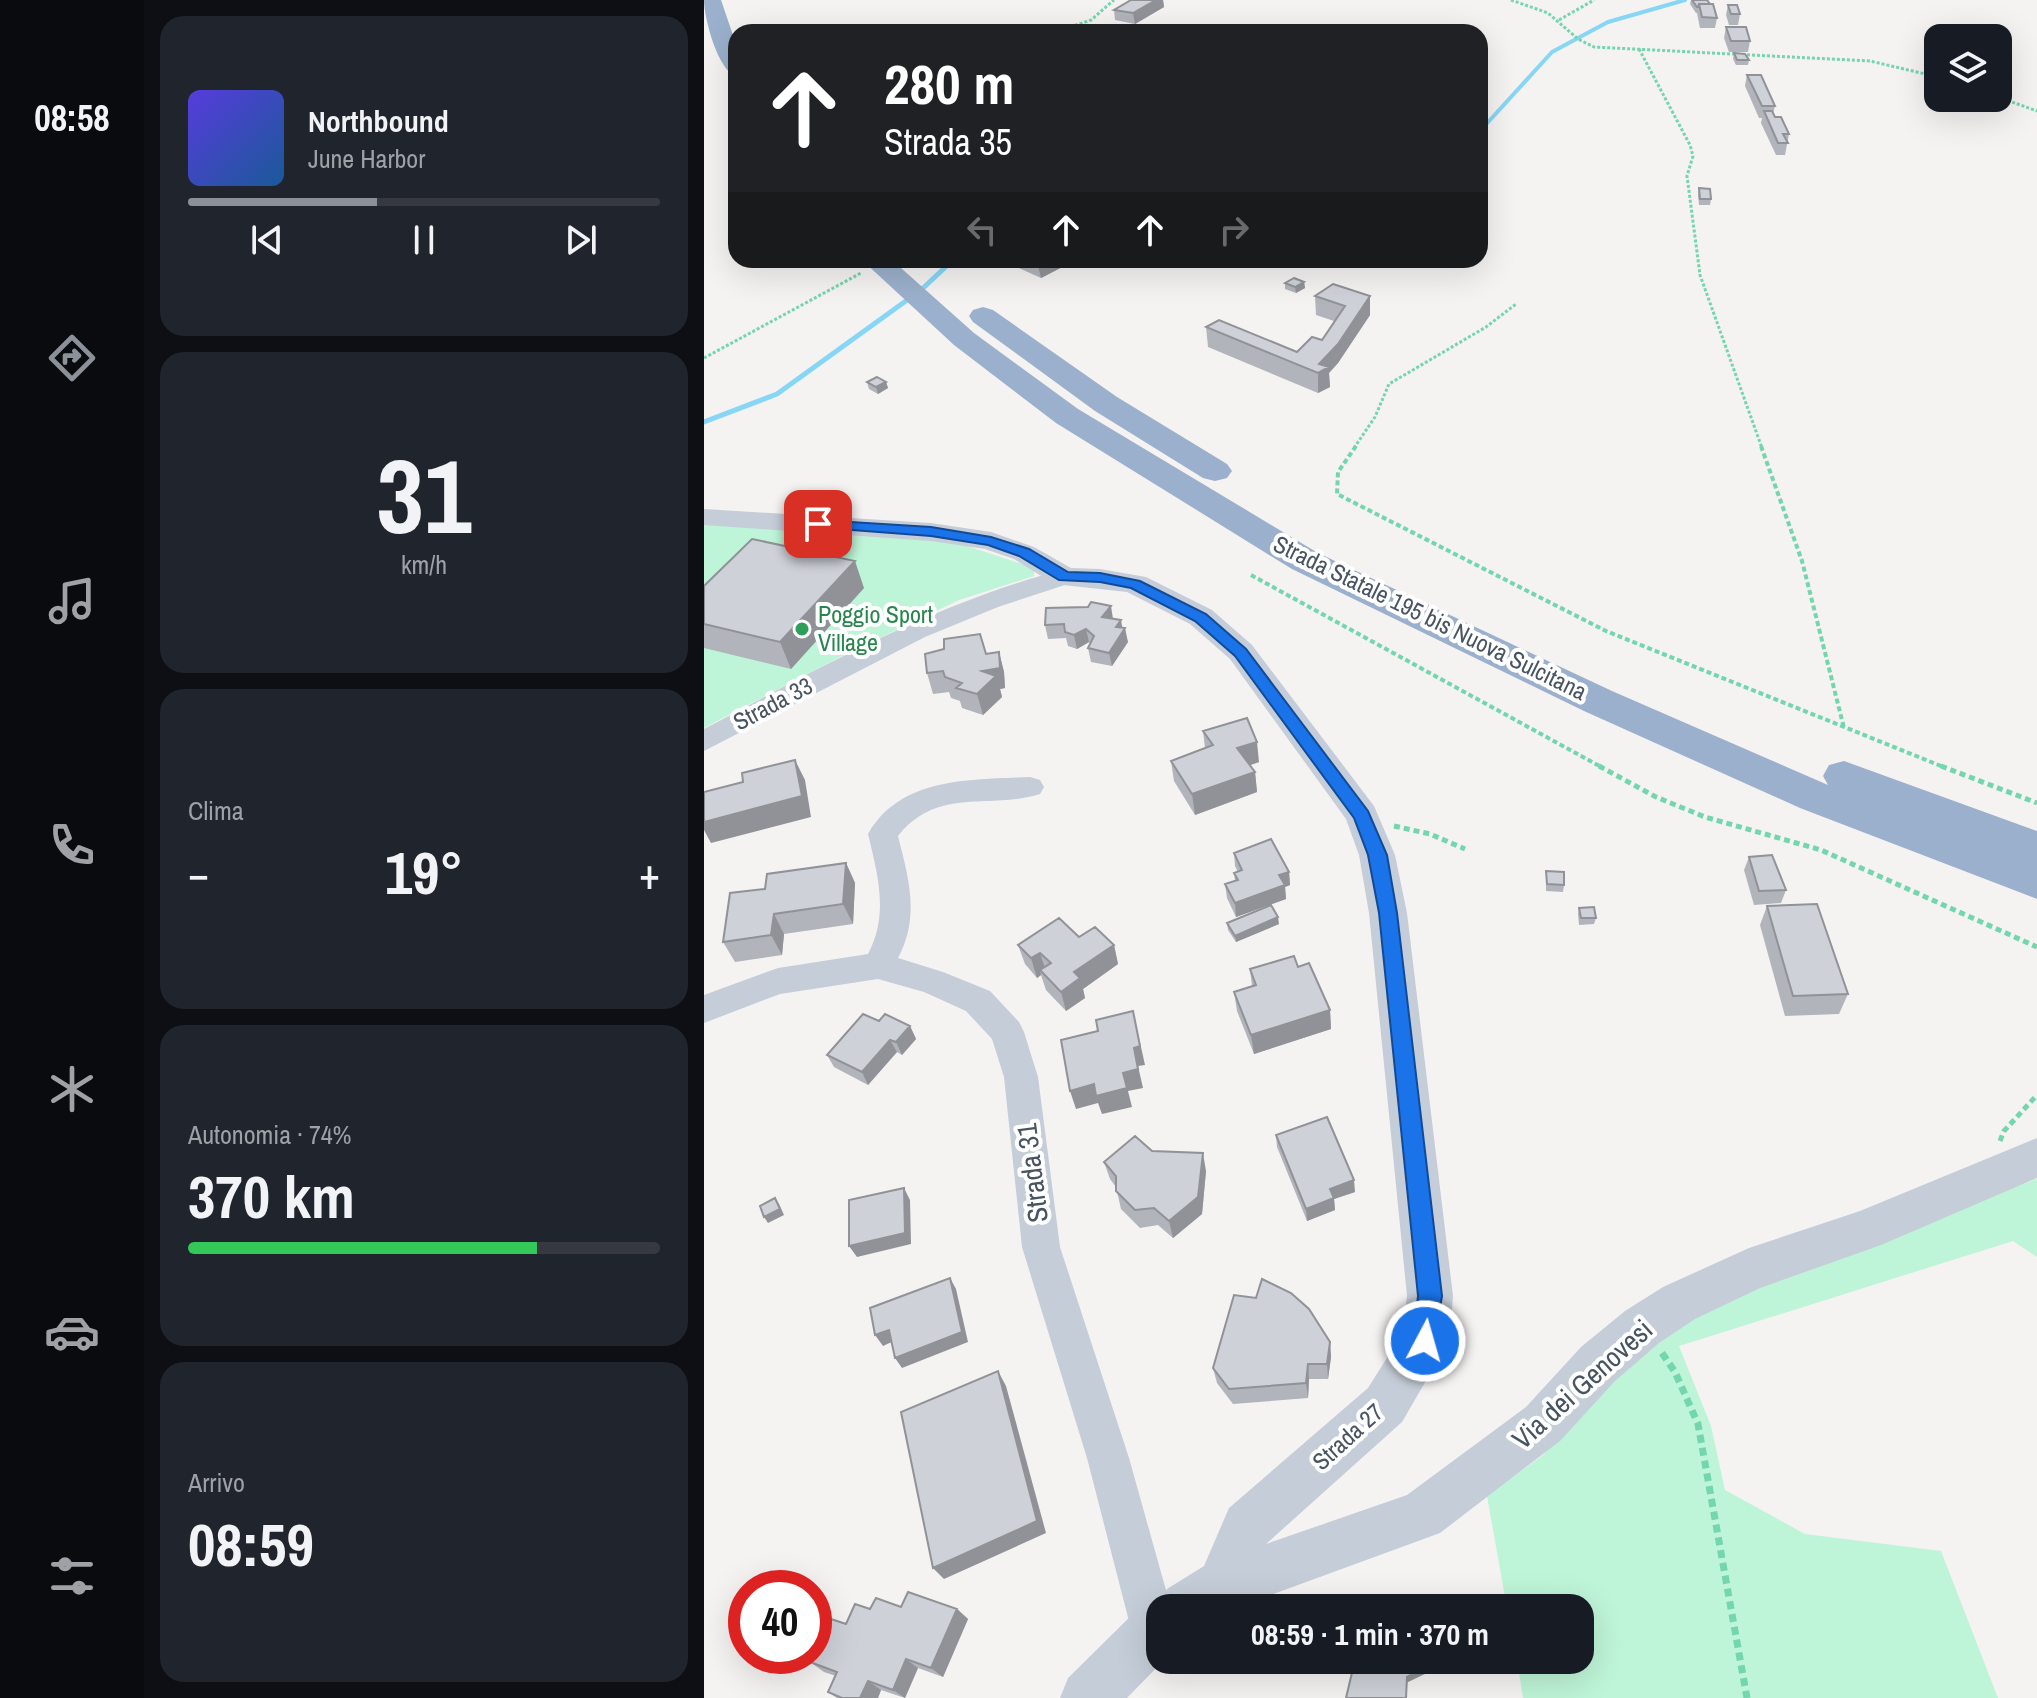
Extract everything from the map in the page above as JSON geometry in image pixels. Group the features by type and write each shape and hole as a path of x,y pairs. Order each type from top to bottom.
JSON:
{"highway":[{"path":"711,0 728,50"},
{"name":"Strada Statale 195 bis Nuova Sulcitana","path":"876,268 1013,378 1079,424 1490,623 1836,773 2037,848"},
{"name":"Strada Statale 195 bis Nuova Sulcitana","path":"926,268 951,291 1046,363 1167,443 1305,561 1598,701 1815,797 2037,882"}],"street":[{"path":"704,517 931,532 976,539 1024,553 1065,577"},
{"name":"Strada 33","path":"704,741 841,668 934,623 988,601 1065,577"},
{"name":"Strada 27","path":"1065,577 1100,578 1135,584 1201,617 1241,652 1366,824 1377,855 1388,913 1430,1296 1425,1341 1385,1405 1247,1526 1195,1594"},
{"path":"878,966 893,940 899,906 883,834 902,811 942,793 1030,787"},
{"name":"Strada 31","path":"704,1009 778,981 878,966 931,981 978,1001 1007,1032 1021,1077 1041,1247 1108,1458 1172,1594"},
{"name":"Via dei Genovesi","path":"1226,1594 1422,1515 1543,1424 1598,1364 1642,1327 1679,1303 1749,1270 1865,1230 2037,1158"},
{"name":"Strada 27","path":"1088,1698 1146,1644"}],"path":[{"path":"1079,24 1091,20 1114,0"},
{"path":"1511,0 1538,8 1559,20 1568,34 1582,44 1870,61 1924,74"},
{"path":"1559,20 1594,0"},
{"path":"1639,49 1690,145 1693,156 1687,176 1700,275 1802,561 1845,729"},
{"path":"2012,102 2037,111"},
{"path":"704,358 867,268"},
{"path":"1516,304 1486,327 1389,384 1375,417 1338,472 1337,494 1606,631 1845,729 2037,803"},
{"path":"1251,575 1656,797 1705,817 1821,850 2037,947"},
{"path":"1366,824 1395,826 1430,834 1465,849"},
{"path":"1642,1327 1675,1372 1698,1424 1747,1698"}],"green space":[{"name":"Poggio Sport Village","path":"704,524 952,541 1034,568 1034,576 959,600 840,657 704,728"},
{"path":"2037,1179 2037,1257 2013,1241 1679,1346 1711,1426 1725,1490 1805,1534 1941,1551 1998,1698 1523,1698 1519,1674 1594,1674 1594,1594 1504,1594 1487,1496 1543,1455 1653,1340 1783,1273"}],"building":[{"path":"1131,0 1156,0 1133,13 1114,10"},
{"path":"1692,0 1707,0 1710,4 1699,4 1697,7"},
{"path":"1699,4 1713,4 1717,18 1702,17"},
{"path":"1728,5 1737,5 1740,14 1731,14"},
{"path":"1726,27 1746,27 1750,41 1731,41"},
{"path":"1734,53 1745,54 1749,60 1737,60"},
{"path":"1747,75 1761,75 1775,106 1762,106"},
{"path":"1764,111 1772,111 1775,117 1781,117 1789,134 1783,134 1788,143 1778,143"},
{"path":"1699,188 1710,189 1711,199 1700,199"},
{"path":"1294,278 1304,282 1295,287 1285,283"},
{"path":"1333,284 1370,296 1338,344 1319,364 1329,367 1318,373 1206,327 1219,320 1297,352 1312,337 1322,340 1345,306 1315,296"},
{"path":"877,377 886,382 876,387 867,382"},
{"path":"752,539 855,561 780,642 704,624 704,586"},
{"path":"1091,602 1111,606 1102,617 1121,620 1116,627 1125,628 1109,653 1088,648 1094,636 1086,629 1074,635 1065,632 1064,624 1045,625 1046,608 1088,607"},
{"path":"980,634 986,654 999,652 1000,668 982,671 996,676 977,694 956,688 962,683 945,677 943,671 927,673 925,654 944,649 944,639"},
{"path":"1247,718 1257,742 1237,748 1255,772 1192,794 1171,761 1213,745 1203,731"},
{"path":"795,760 802,796 704,822 704,792 743,782 742,773"},
{"path":"1271,839 1289,872 1279,875 1285,885 1235,903 1225,884 1238,880 1234,873 1242,870 1234,853"},
{"path":"1772,855 1786,890 1759,891 1749,857"},
{"path":"846,863 843,904 774,914 771,935 723,942 730,893 765,889 767,874"},
{"path":"1546,871 1564,872 1564,885 1547,884"},
{"path":"1817,904 1848,994 1793,996 1767,906"},
{"path":"1271,905 1278,917 1235,936 1227,923"},
{"path":"1594,907 1596,918 1581,918 1579,908"},
{"path":"1059,918 1079,937 1095,927 1114,945 1074,972 1080,978 1061,992 1040,970 1051,963 1040,953 1031,958 1018,945"},
{"path":"1294,956 1298,967 1309,963 1330,1010 1251,1035 1234,992 1256,985 1250,969"},
{"path":"1133,1011 1140,1046 1134,1048 1138,1069 1123,1073 1127,1088 1096,1096 1094,1084 1070,1091 1061,1040 1098,1031 1096,1020"},
{"path":"863,1014 879,1021 885,1014 910,1026 896,1042 890,1040 862,1072 827,1055"},
{"path":"1327,1117 1354,1180 1330,1189 1334,1198 1306,1209 1276,1135"},
{"path":"1135,1136 1152,1151 1203,1153 1198,1197 1169,1221 1154,1208 1135,1210 1116,1191 1116,1176 1104,1162"},
{"path":"904,1188 905,1233 849,1246 849,1200"},
{"path":"775,1198 780,1209 764,1217 760,1206"},
{"path":"950,1278 962,1332 895,1358 889,1330 875,1335 870,1308"},
{"path":"1262,1279 1291,1293 1309,1309 1330,1342 1327,1364 1308,1364 1306,1383 1229,1389 1213,1368 1234,1295 1256,1298"},
{"path":"998,1371 1037,1521 933,1568 901,1412"},
{"path":"908,1592 957,1609 931,1668 906,1659 893,1690 868,1681 860,1698 842,1698 828,1692 837,1672 832,1670 832,1619 846,1624 855,1604 870,1609 876,1598 901,1607"},
{"path":"1352,1674 1413,1674 1407,1677 1406,1698 1346,1698"}],"waterway":[{"path":"1488,122 1552,52 1608,22 1685,0"},
{"path":"704,422 777,394 921,290 944,268"}],"place":[{"name":"Poggio Sport Village","path":"802,629"}],"route":[{"path":"818,524 931,532 991,541 1024,553 1065,577 1100,578 1135,584 1201,617 1241,652 1362,815 1377,855 1388,913 1430,1296 1425,1341"}]}
